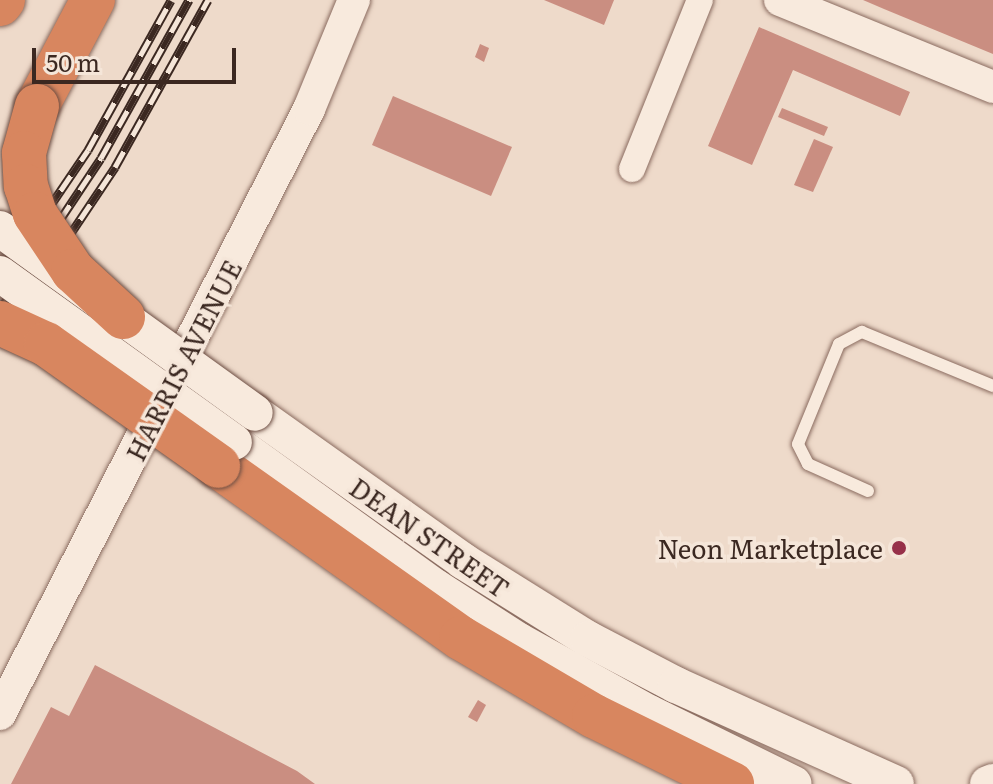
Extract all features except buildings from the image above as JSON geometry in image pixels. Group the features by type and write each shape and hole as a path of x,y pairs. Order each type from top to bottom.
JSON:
{"highway":[{"path":"93,0 37,106 24,153 26,186 35,214 73,271 123,317"},
{"path":"0,323 46,344 226,454 461,638 594,716 732,784"}],"main road":[{"name":"DEAN STREET","path":"0,229 463,561 588,639 676,685 896,784"},
{"name":"DEAN STREET","path":"0,274 226,454 519,641 649,713 794,784"}],"street":[{"name":"HARRIS AVENUE","path":"0,714 309,109 354,0"},
{"path":"632,169 700,0"},
{"path":"780,0 992,84"}],"lane":[{"path":"868,491 808,464 798,444 839,344 862,332 993,386"}],"railway":[{"path":"0,280 88,150 171,0"},
{"path":"0,310 101,158 189,0"},
{"path":"0,339 115,167 208,0"}],"place":[{"name":"Neon Marketplace","path":"899,548"}]}
